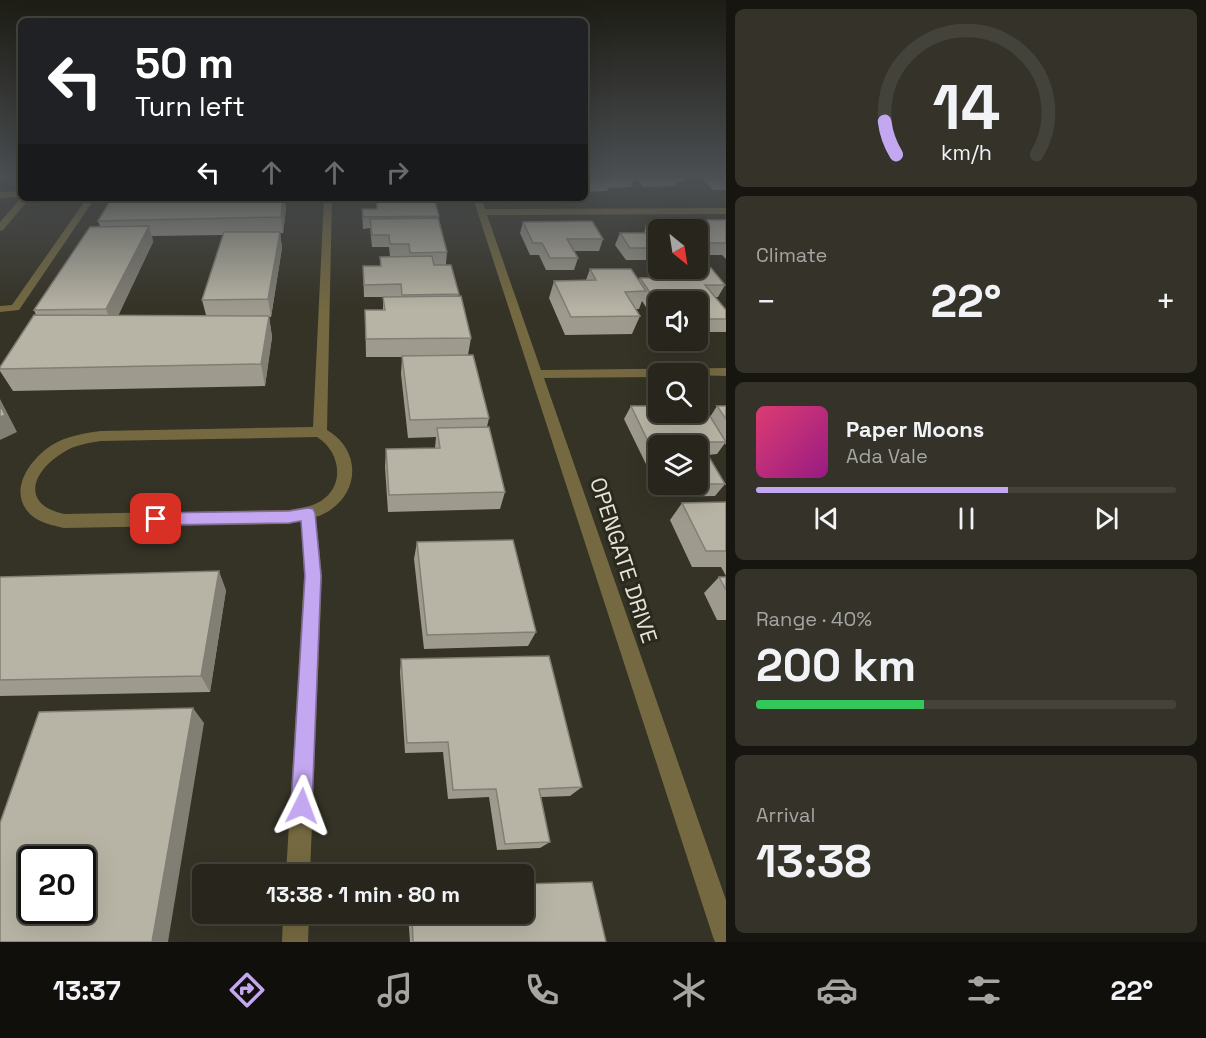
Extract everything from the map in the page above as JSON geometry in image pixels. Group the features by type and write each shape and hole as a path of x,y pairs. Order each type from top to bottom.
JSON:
{"street":[{"path":"0,309 15,308 74,222"},
{"path":"320,432 327,222"},
{"name":"OPENGATE DRIVE","path":"486,222 726,937"},
{"path":"538,374 726,372"},
{"path":"320,432 331,437 340,449 345,466 341,489 333,500 308,513 289,517 64,521 38,514 32,507 28,490 29,480 41,462 56,450 81,439 101,436 320,432"},
{"path":"299,864 313,576 308,513"},
{"path":"295,942 296,924"}],"building":[{"path":"370,222 439,222 447,252 410,253 409,244 390,244 389,235 372,235"},
{"path":"523,222 593,222 603,239 567,239 578,258 550,258 542,243 533,243"},
{"path":"708,222 726,222 726,243 708,242"},
{"path":"149,226 106,309 34,310 90,227"},
{"path":"224,232 280,232 268,299 202,300"},
{"path":"620,233 648,233 648,248 630,248"},
{"path":"432,256 434,265 451,265 459,294 402,295 401,284 364,285 363,266 381,266 380,257"},
{"path":"708,268 711,268 725,285 705,285 726,310 726,319 708,319 708,291 649,291 640,278 708,279"},
{"path":"590,269 631,269 646,291 625,292 640,316 571,317 554,281 596,280"},
{"path":"461,296 471,338 366,339 365,310 385,310 383,297"},
{"path":"34,315 269,316 261,364 0,369"},
{"path":"473,355 489,418 410,420 402,356"},
{"path":"0,405 5,415 0,417"},
{"path":"631,406 648,406 648,423 708,423 708,413 726,442 708,442 708,435 648,435 648,441"},
{"path":"717,406 726,406 726,419"},
{"path":"489,427 505,492 389,495 386,449 440,448 437,428"},
{"path":"708,455 725,484 708,484"},
{"path":"726,502 726,551 706,551 682,503"},
{"path":"513,540 536,632 427,635 417,542"},
{"path":"219,571 201,676 0,680 0,577"},
{"path":"719,577 726,577 726,590"},
{"path":"549,656 582,787 539,789 550,842 505,844 496,789 453,790 448,742 407,743 401,659"},
{"path":"193,708 152,942 0,942 0,823 39,712"},
{"path":"592,882 606,942 413,942 412,924 534,924 534,884"}],"route":[{"path":"156,519 289,517 308,513 313,576 302,806"}]}
